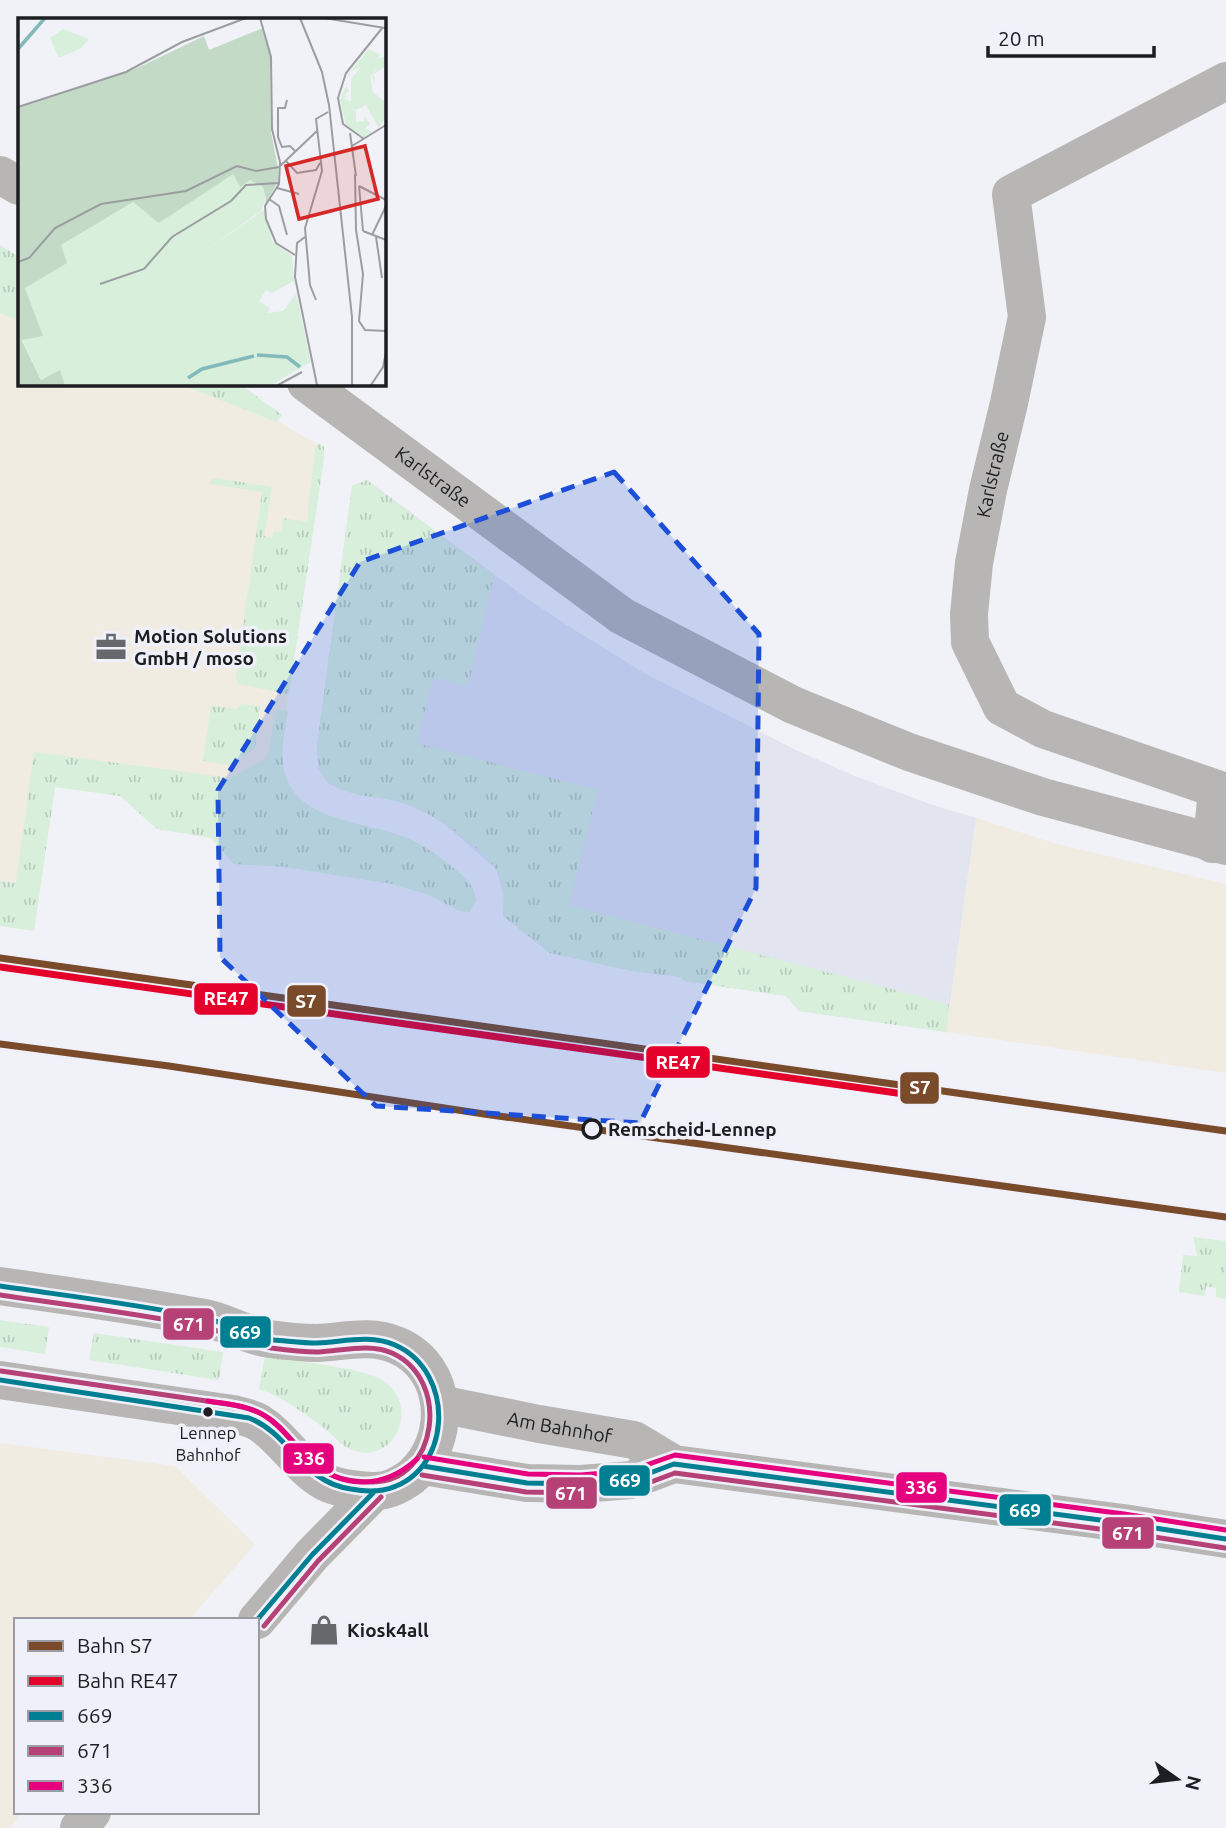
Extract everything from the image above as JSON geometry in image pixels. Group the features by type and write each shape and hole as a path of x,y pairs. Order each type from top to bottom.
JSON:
{"street":[{"name":"Karlstraße","path":"309,385 622,616 793,705 909,752 1019,789 1219,845 1217,789 1043,729 1002,707 970,642 969,614 974,563 988,491 1027,317 1011,194 1226,81"},
{"path":"0,175 18,185"},
{"path":"0,1286 208,1319 267,1339 315,1343 363,1338 382,1340 413,1355 429,1376 440,1404 440,1425 435,1448 423,1466 394,1487 375,1492 328,1483 303,1466 269,1430 255,1420 233,1414 0,1380"},
{"name":"Am Bahnhof","path":"440,1404 634,1440 674,1464 1226,1539"},
{"name":"Am Bahnhof","path":"423,1466 527,1483 581,1484 631,1480 674,1464"},
{"path":"259,1618 312,1555 375,1492"},
{"path":"79,1828 90,1814"}],"highlighted area":[{"path":"614,472 759,634 756,888 640,1123 376,1106 220,957 218,790 360,562"}],"shaded area":[{"path":"0,248 18,257 18,385 221,385 324,447 271,815 55,787 34,931 0,926"},
{"path":"367,480 522,595 646,674 796,750 855,776 976,818 946,1032 799,1011 786,996 684,981 681,977 632,971 550,953 503,916 504,896 496,869 438,818 401,802 343,790 329,784 318,768 317,746 352,486"},
{"path":"976,818 1057,844 1226,884 1226,1073 946,1032"},
{"path":"0,1443 175,1466 255,1544 191,1618 14,1618 14,1814 21,1814 10,1828 0,1828"}],"green space":[{"path":"0,245 18,256 18,321 0,313"},
{"path":"182,385 242,385 282,415 276,422"},
{"path":"319,443 324,447 324,459 289,694 238,684 236,678 262,492 210,484 211,480 216,478 272,487 264,536 272,538 274,531 281,532 283,518 307,522 315,448"},
{"path":"367,480 494,575 468,686 433,678 417,743 598,790 569,905 949,1004 946,1032 799,1011 786,996 684,981 681,977 632,971 550,953 503,916 503,891 499,874 488,859 465,839 438,820 411,806 364,796 331,784 323,776 317,746 352,486"},
{"path":"240,704 260,706 255,749 227,765 203,761 211,706 238,709"},
{"path":"276,709 288,711 283,748 284,770 291,787 302,800 332,816 400,835 433,853 467,880 476,900 470,912 459,911 429,895 392,884 284,867 234,864 211,838 157,829 120,796 55,787 34,931 0,926 0,881 16,883 34,752 231,778 267,758"},
{"path":"1193,1237 1226,1241 1226,1299 1216,1297 1216,1288 1206,1286 1205,1296 1179,1292 1183,1255 1197,1256"},
{"path":"0,1320 49,1327 45,1354 0,1347"},
{"path":"94,1333 223,1352 219,1380 89,1360"},
{"path":"265,1356 345,1368 384,1381 395,1392 401,1405 398,1431 380,1450 367,1453 348,1448 300,1411 259,1389"}],"rail line":[{"name":"S7","path":"0,958 1226,1131"},
{"name":"RE47","path":"0,967 904,1094"},
{"name":"S7","path":"0,1044 1226,1217"}],"transit line":[{"name":"669","path":"0,1286 179,1313 213,1320 274,1340 317,1343 366,1339 386,1342 415,1358 429,1377 437,1399 438,1422 434,1445 423,1465 406,1481 383,1490 363,1491 334,1485 320,1477 276,1435 249,1418 0,1380"},
{"name":"671","path":"0,1295 200,1326 271,1348 312,1352 365,1348 383,1350 411,1366 423,1385 429,1406 429,1428 423,1448 411,1466 395,1478 373,1482 352,1481 321,1469 270,1419 251,1409 1,1371"},
{"name":"336","path":"208,1401 258,1412 277,1425 320,1468 347,1480 376,1481 404,1469 417,1459"},
{"name":"336","path":"424,1457 528,1474 581,1475 629,1471 675,1455 1226,1530"},
{"name":"669","path":"423,1466 527,1483 581,1484 631,1480 674,1464 1226,1539"},
{"name":"671","path":"422,1475 526,1492 581,1493 632,1489 675,1473 1225,1548"},
{"name":"669","path":"259,1618 312,1555 375,1491"},
{"name":"671","path":"264,1626 318,1561 381,1497"}],"place":[{"name":"Motion Solutions GmbH / moso","path":"111,647"},
{"name":"Remscheid-Lennep","path":"592,1129"},
{"name":"Lennep Bahnhof","path":"208,1412"},
{"name":"Kiosk4all","path":"324,1630"}]}
